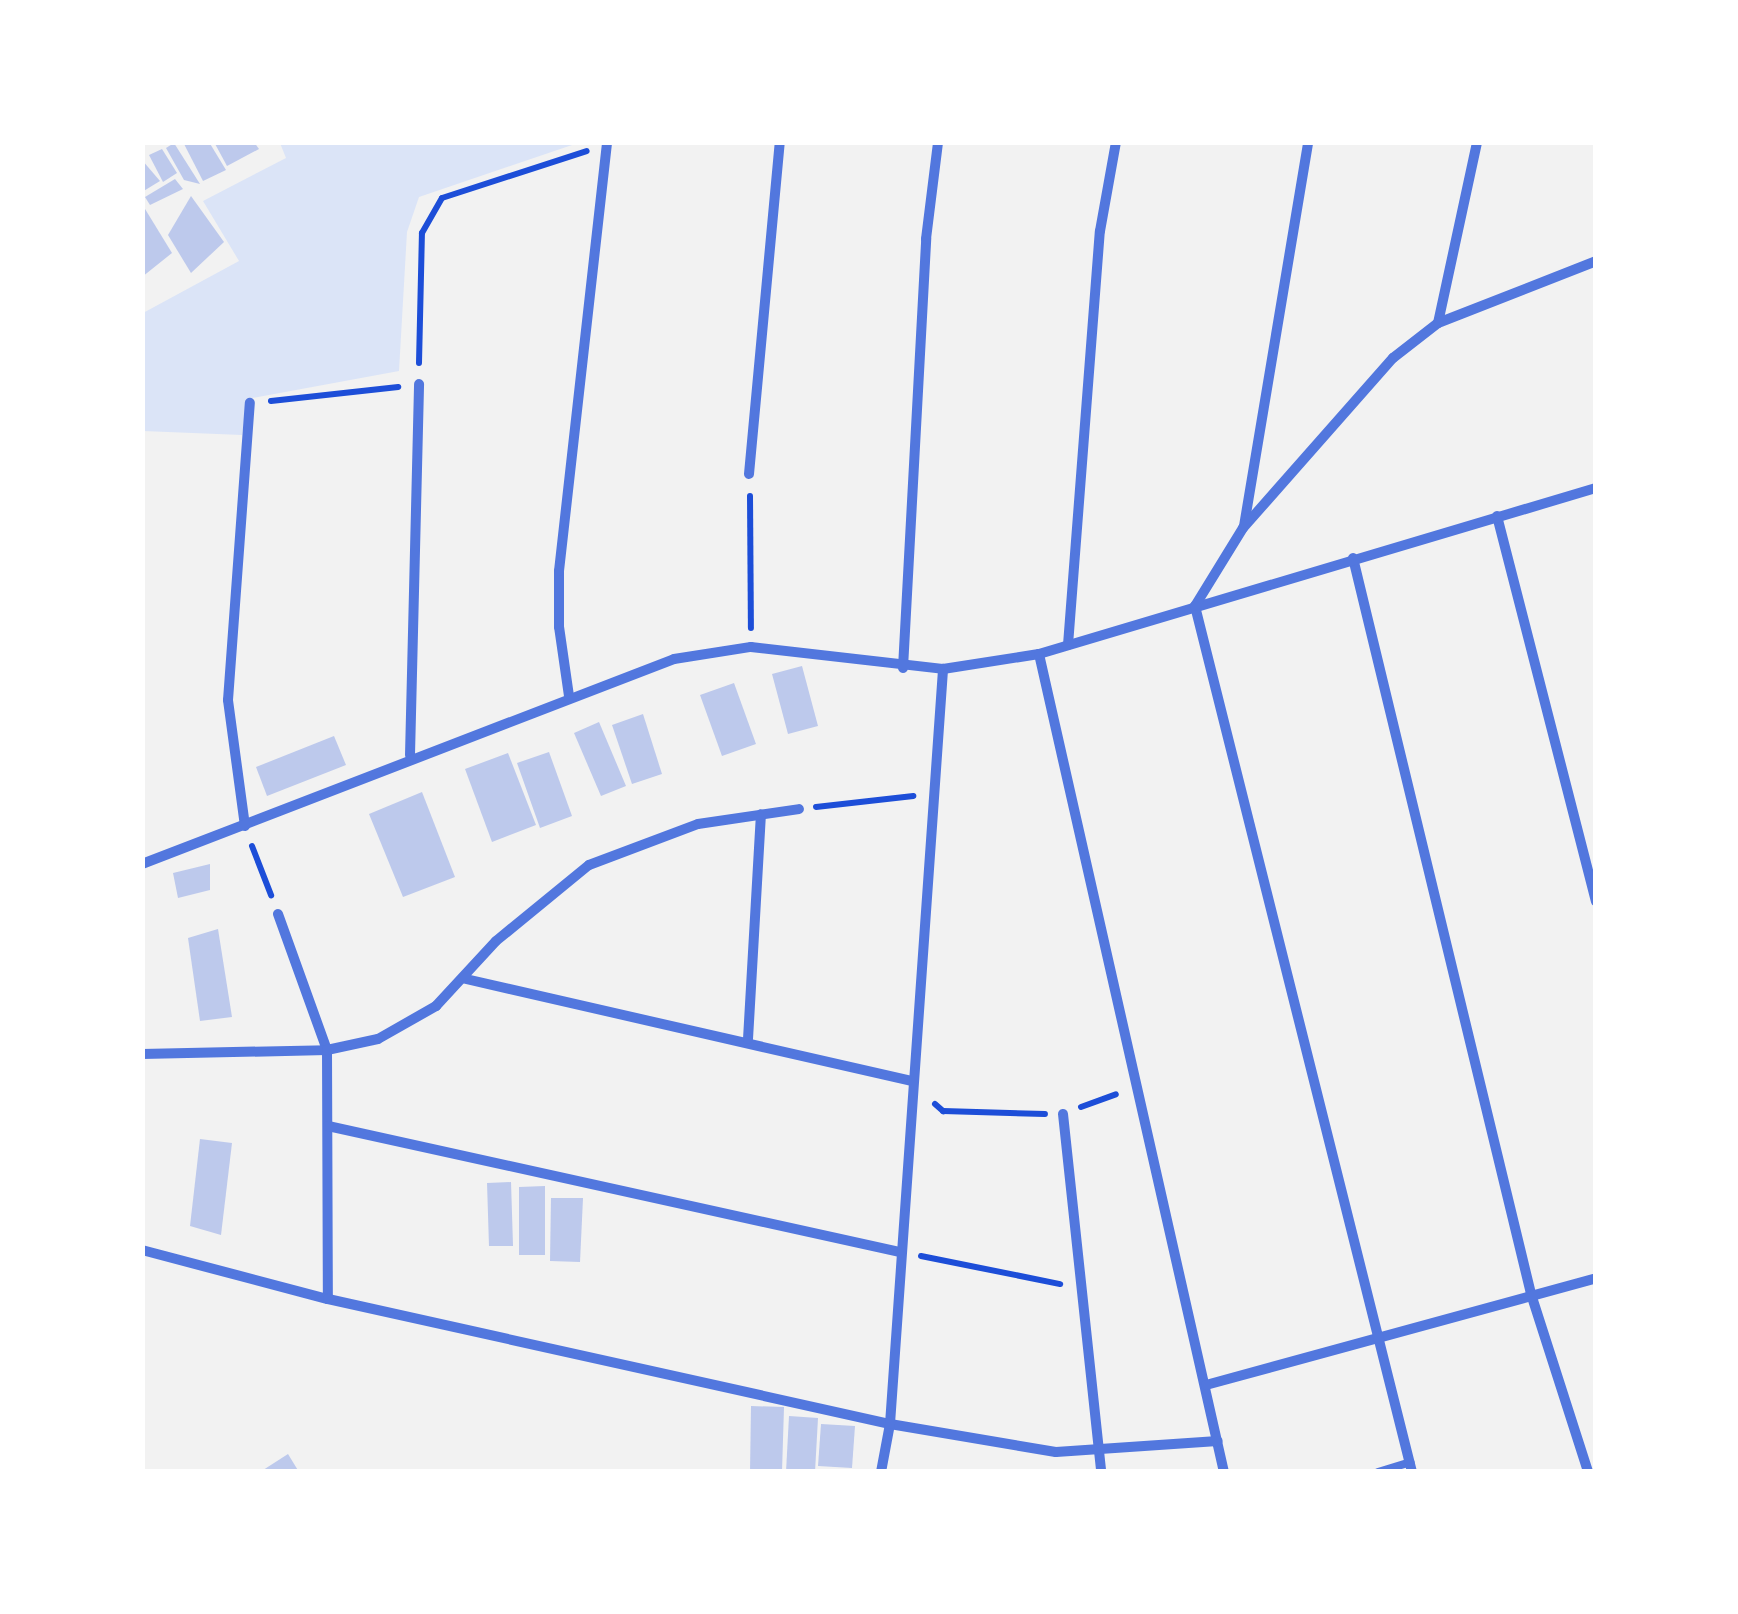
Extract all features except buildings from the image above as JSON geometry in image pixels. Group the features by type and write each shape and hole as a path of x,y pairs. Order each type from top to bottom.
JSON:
{"street":[{"path":"750,474 780,142"},
{"path":"904,668 926,240 938,142"},
{"path":"1068,644 1100,231 1116,142"},
{"path":"1243,528 1308,142"},
{"path":"1438,324 1477,142"},
{"path":"569,696 558,628 559,571 607,143"},
{"path":"1411,1467 1194,606 1243,528 1393,358 1438,324 1596,261"},
{"path":"410,756 419,384"},
{"path":"245,826 228,700 250,403"},
{"path":"142,864 245,826 410,756 674,659 751,647 904,668 943,669 1039,654 1596,488"},
{"path":"1497,516 1596,902"},
{"path":"1353,558 1532,1294 1588,1472"},
{"path":"1039,654 1224,1472"},
{"path":"880,1472 890,1424 943,669"},
{"path":"142,1054 326,1050 408,1028 466,980 496,941 588,865 698,824 798,810"},
{"path":"748,1039 761,814"},
{"path":"278,914 326,1050 328,1298"},
{"path":"466,980 748,1039 914,1082"},
{"path":"1063,1114 1101,1472"},
{"path":"328,1126 900,1252"},
{"path":"142,1250 328,1298 890,1424 1056,1452 1099,1452 1218,1440"},
{"path":"1206,1385 1596,1278"}],"lane":[{"path":"1378,1472 1411,1467"}],"path":[{"path":"250,403 419,384 422,233 442,198 607,143"},
{"path":"750,474 751,647"},
{"path":"798,810 934,794"},
{"path":"245,826 278,914"},
{"path":"914,1082 943,1111 1063,1114 1138,1085"},
{"path":"900,1252 1080,1288"}],"shaded area":[{"path":"280,143 578,143 419,197 407,232 399,371 247,399 242,435 143,431 143,313 239,261 203,201 286,158"}]}
